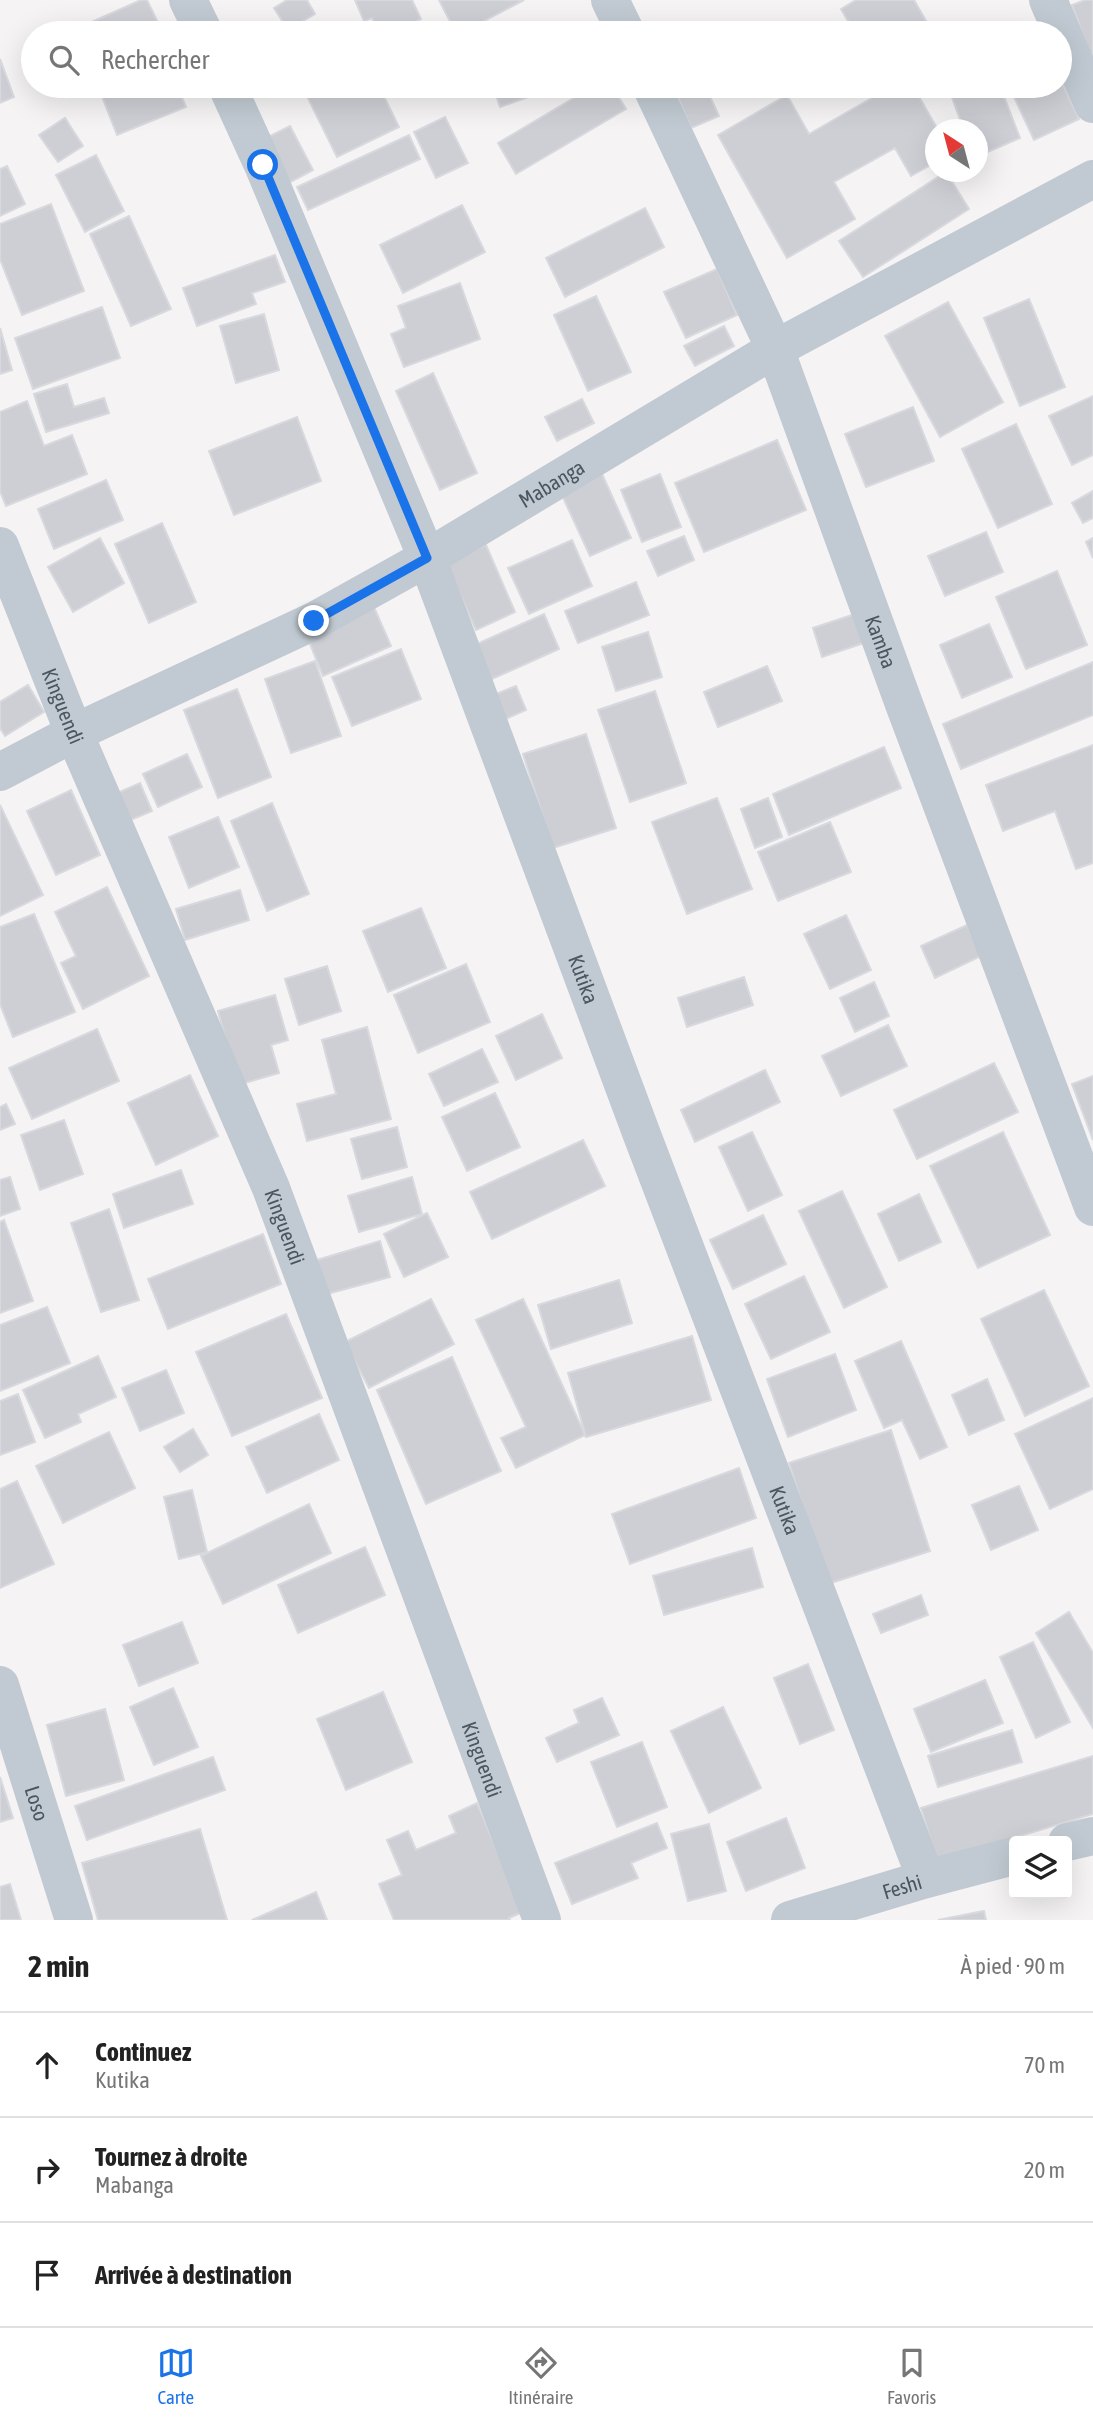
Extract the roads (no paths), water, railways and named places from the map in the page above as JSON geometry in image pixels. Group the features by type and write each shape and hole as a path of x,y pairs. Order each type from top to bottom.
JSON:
{"street":[{"path":"188,0 198,21"},
{"path":"610,0 620,21"},
{"path":"1048,0 1057,21"},
{"path":"1072,55 1093,104"},
{"name":"Kutika","path":"232,98 427,558 642,1135 926,1879"},
{"name":"Kamba","path":"657,98 775,349 904,704 1093,1207"},
{"name":"Mabanga","path":"0,772 74,733 314,621 427,558 775,349 1093,179"},
{"name":"Kinguendi","path":"0,546 74,733 271,1188 542,1920"},
{"name":"Loso","path":"0,1685 74,1920"},
{"path":"1072,1841 1093,1836"},
{"name":"Feshi","path":"790,1920 1009,1857"}]}
